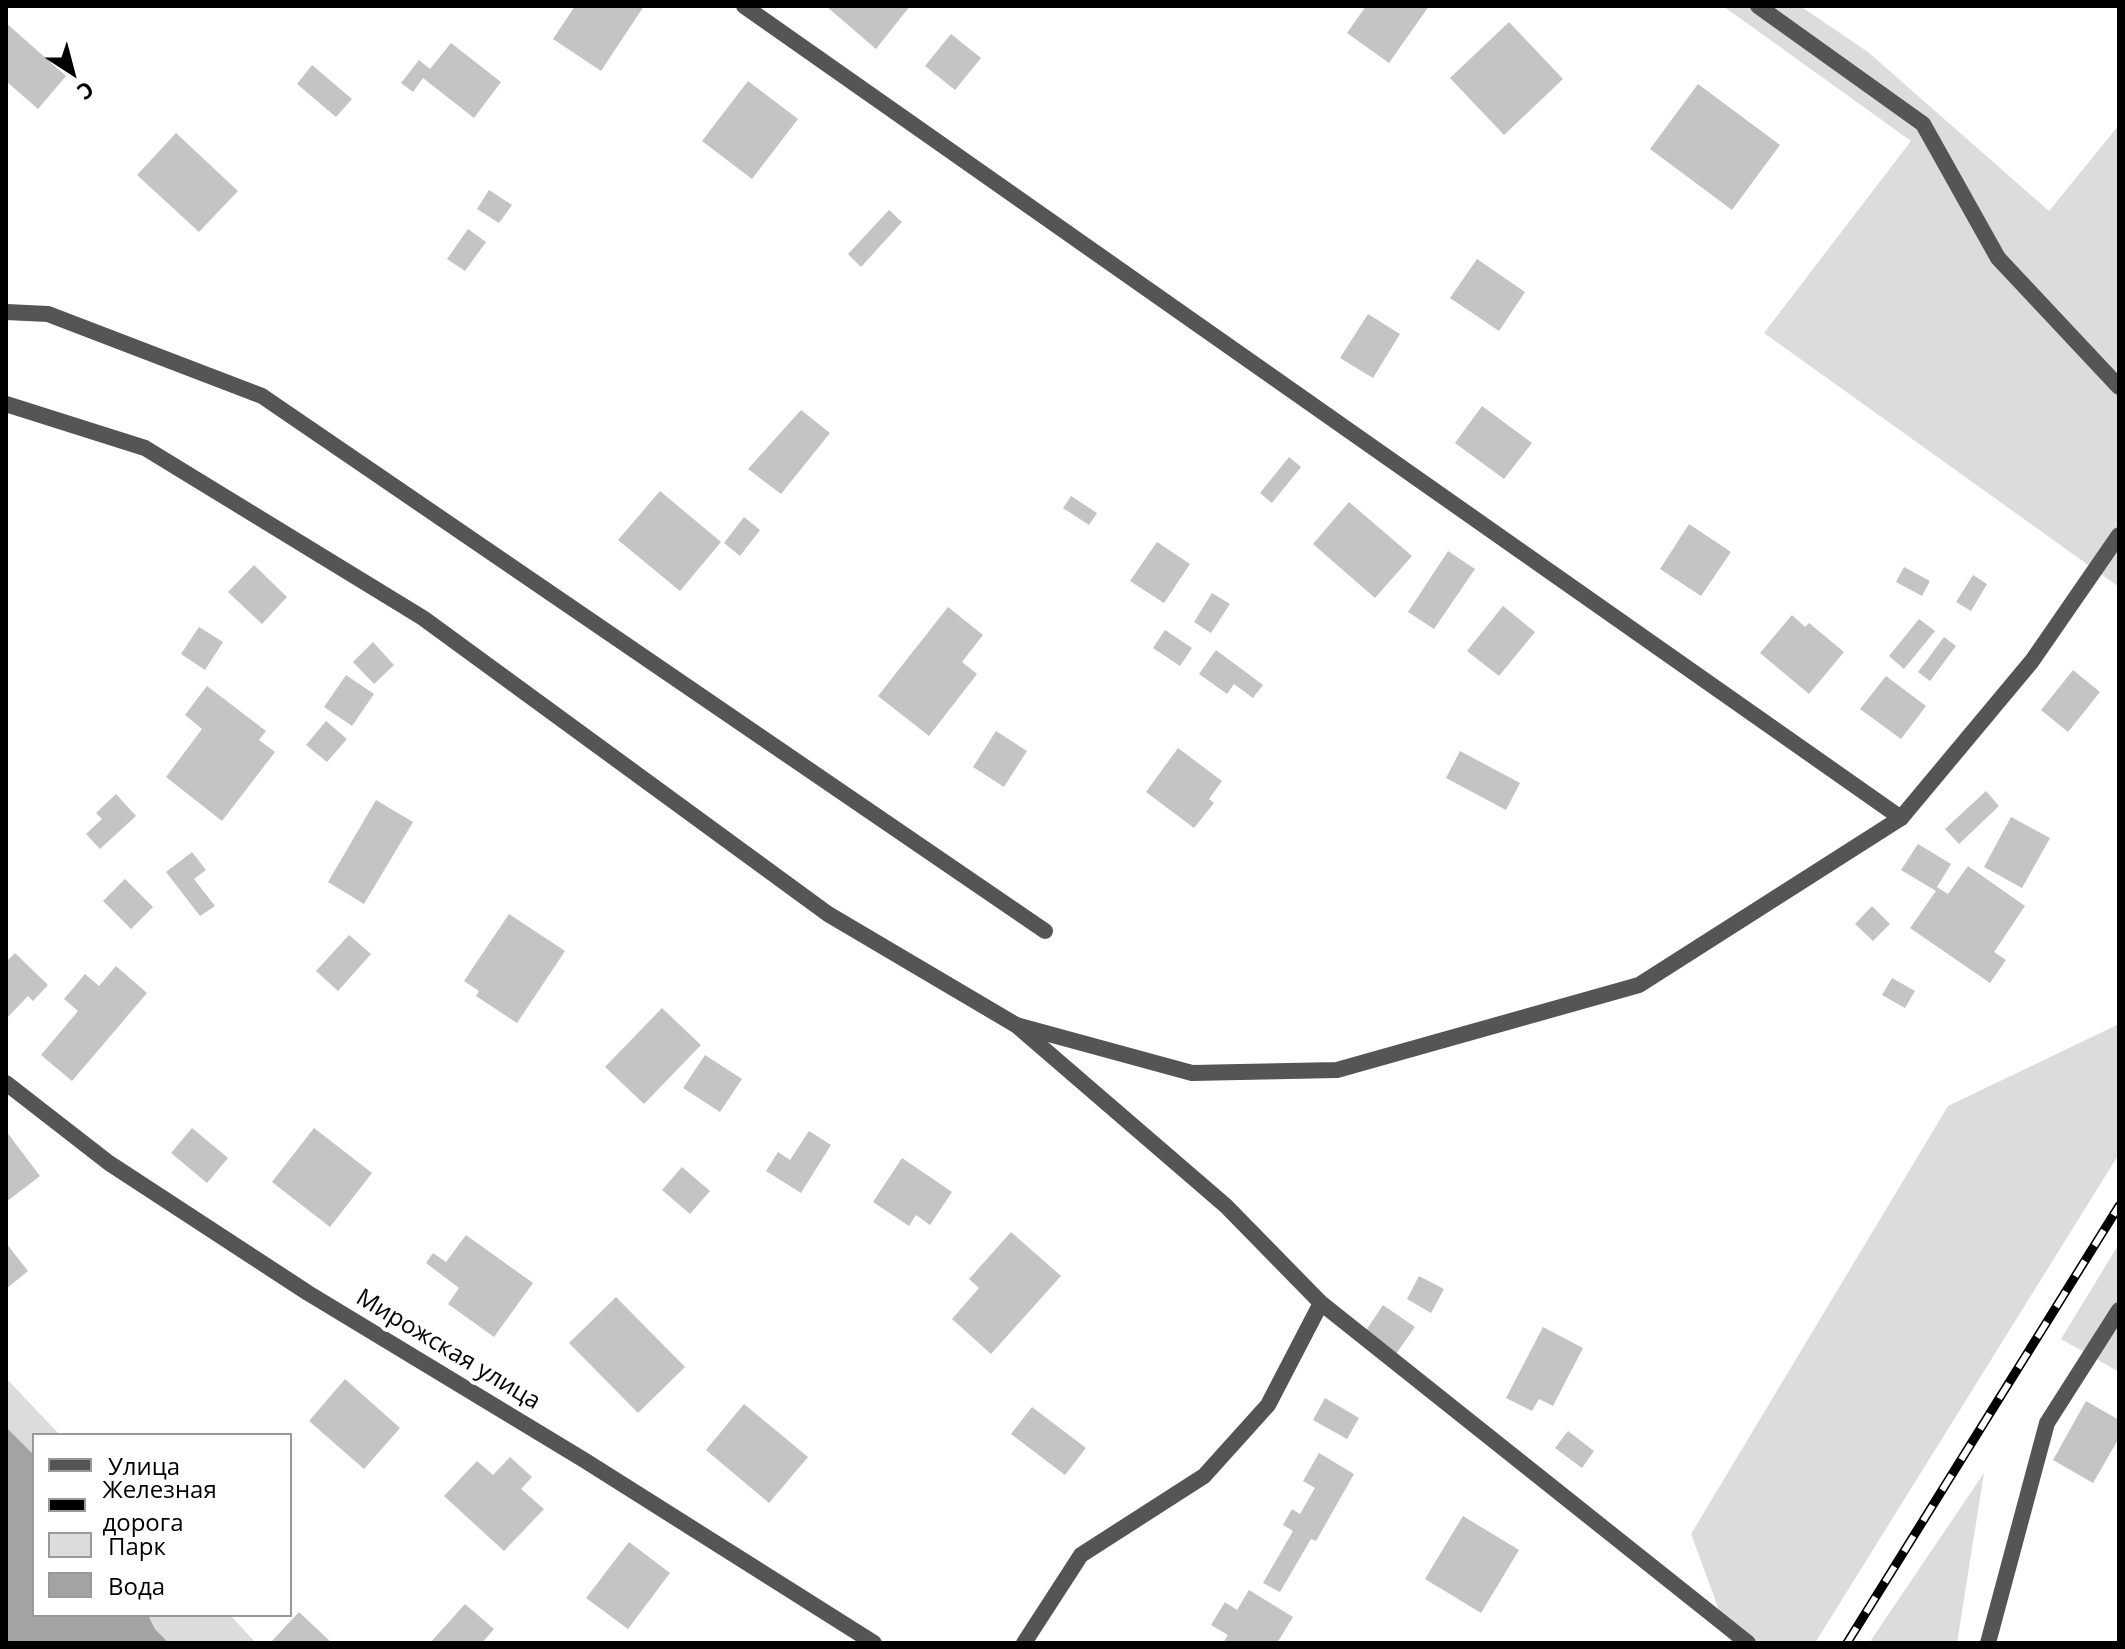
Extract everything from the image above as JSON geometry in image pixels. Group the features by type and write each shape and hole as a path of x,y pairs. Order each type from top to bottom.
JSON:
{"street":[{"path":"744,6 1901,818"},
{"path":"1758,6 1923,124 1998,258 2119,387"},
{"path":"6,312 48,314 262,396 1045,931"},
{"path":"6,404 145,448 423,618 828,914 1016,1025 1226,1206 1321,1303 1748,1643"},
{"path":"1016,1025 1192,1073 1337,1070 1639,985 1901,818 2032,661 2119,535"},
{"name":"Мирожская улица","path":"6,1083 109,1163 294,1284 584,1460 874,1643"},
{"path":"1024,1643 1081,1555 1204,1476 1268,1405 1321,1303"},
{"path":"1988,1643 2047,1423 2119,1310"}],"green space":[{"path":"1723,6 1800,6 1868,52 2049,211 2119,125 2119,587 1764,333 1911,141"},
{"path":"2119,1024 2119,1154 1815,1643 1731,1643 1691,1534 1948,1106"},
{"path":"2119,1244 2119,1372 2061,1339"},
{"path":"6,1378 58,1433 32,1433 32,1453 6,1427"},
{"path":"1984,1473 1957,1643 1869,1643"},
{"path":"149,1617 232,1617 256,1643 169,1643 155,1629"}],"water":[{"path":"6,1427 32,1453 32,1617 149,1617 155,1629 169,1643 6,1643"}],"building":[{"path":"575,6 644,6 601,71 553,39"},
{"path":"826,6 910,6 876,49"},
{"path":"1366,6 1429,6 1389,63 1347,33"},
{"path":"1509,22 1563,79 1504,135 1450,78"},
{"path":"6,23 66,76 38,109 6,81"},
{"path":"951,34 981,58 955,90 925,66"},
{"path":"451,43 501,82 474,118 423,78 413,92 401,83 419,60 430,69"},
{"path":"312,65 352,99 336,117 297,84"},
{"path":"748,81 798,119 752,179 702,141"},
{"path":"1698,84 1780,145 1732,210 1650,149"},
{"path":"176,133 238,191 199,232 137,175"},
{"path":"489,190 512,205 499,223 477,209"},
{"path":"889,210 902,222 861,267 848,254"},
{"path":"468,229 486,242 465,271 447,259"},
{"path":"1477,259 1525,292 1499,331 1450,298"},
{"path":"1368,314 1400,334 1373,378 1340,358"},
{"path":"1482,406 1532,443 1504,479 1455,443"},
{"path":"801,410 830,433 781,494 748,469"},
{"path":"1289,457 1301,467 1272,503 1260,493"},
{"path":"660,491 721,542 680,591 618,540"},
{"path":"1071,496 1097,513 1089,525 1063,508"},
{"path":"1349,502 1412,556 1375,598 1313,544"},
{"path":"744,517 760,530 740,556 724,543"},
{"path":"1689,524 1731,552 1701,596 1660,569"},
{"path":"1157,542 1190,564 1164,603 1130,581"},
{"path":"1448,551 1475,569 1434,629 1408,612"},
{"path":"254,565 287,597 262,624 228,592"},
{"path":"1904,567 1930,581 1922,596 1896,582"},
{"path":"1973,575 1987,584 1971,611 1956,602"},
{"path":"1212,593 1230,604 1211,633 1194,622"},
{"path":"1503,606 1535,632 1499,676 1467,651"},
{"path":"948,607 983,635 962,662 977,674 929,736 878,696"},
{"path":"1792,615 1805,627 1809,623 1844,652 1809,694 1760,653"},
{"path":"1919,619 1935,631 1904,669 1889,656"},
{"path":"199,627 223,642 205,670 181,654"},
{"path":"1165,630 1192,648 1180,666 1153,648"},
{"path":"1944,637 1956,646 1930,681 1918,672"},
{"path":"373,642 394,665 374,684 353,662"},
{"path":"1216,650 1263,685 1253,698 1234,684 1227,694 1199,674"},
{"path":"2073,670 2100,692 2068,732 2041,710"},
{"path":"346,675 374,694 352,726 324,707"},
{"path":"1886,676 1926,706 1901,739 1860,709"},
{"path":"207,686 266,731 259,740 275,752 222,821 166,777 202,729 185,715"},
{"path":"326,721 347,739 327,762 306,745"},
{"path":"996,731 1027,751 1004,787 973,767"},
{"path":"1178,748 1222,781 1209,799 1214,803 1194,828 1146,792"},
{"path":"1460,751 1520,783 1506,810 1446,778"},
{"path":"1986,791 1999,806 1959,844 1945,829"},
{"path":"116,794 136,816 100,849 86,834 102,819 96,813"},
{"path":"376,800 413,822 364,904 328,882"},
{"path":"2011,817 2050,838 2022,888 1984,867"},
{"path":"1918,844 1951,864 1937,887 1948,894 1968,866 2025,906 1994,952 2006,960 1990,983 1910,928 1936,891 1901,870"},
{"path":"192,852 206,870 194,879 215,906 200,916 166,872"},
{"path":"125,879 153,907 131,929 103,901"},
{"path":"1872,906 1890,924 1873,941 1855,924"},
{"path":"509,914 565,951 517,1023 476,996 479,991 464,981"},
{"path":"349,935 371,954 338,991 316,971"},
{"path":"15,953 48,985 33,1001 28,996 6,1019 6,962"},
{"path":"116,966 147,993 72,1081 41,1055 78,1011 64,999 85,974 99,986"},
{"path":"1892,978 1915,991 1905,1008 1882,995"},
{"path":"662,1008 701,1045 644,1104 605,1067"},
{"path":"705,1055 742,1079 720,1112 683,1088"},
{"path":"192,1128 228,1158 207,1183 171,1153"},
{"path":"314,1128 372,1173 330,1227 272,1182"},
{"path":"6,1131 40,1176 6,1202"},
{"path":"809,1131 831,1145 801,1193 766,1171 778,1152 790,1160"},
{"path":"902,1158 952,1192 930,1225 916,1215 909,1226 873,1202"},
{"path":"682,1167 710,1191 690,1214 662,1190"},
{"path":"1011,1232 1061,1276 991,1354 952,1319 979,1288 969,1279"},
{"path":"466,1235 533,1283 494,1337 448,1304 459,1288 426,1263 433,1253 446,1262"},
{"path":"6,1243 28,1271 6,1289"},
{"path":"1419,1276 1444,1289 1431,1313 1407,1299"},
{"path":"616,1297 685,1367 638,1413 569,1343"},
{"path":"1383,1305 1415,1327 1396,1354 1365,1332"},
{"path":"1543,1327 1583,1348 1553,1406 1539,1399 1532,1411 1506,1398"},
{"path":"345,1379 400,1428 364,1469 309,1421"},
{"path":"1325,1398 1359,1418 1347,1439 1313,1420"},
{"path":"2086,1401 2119,1420 2119,1438 2093,1483 2053,1460"},
{"path":"744,1404 808,1457 769,1503 706,1450"},
{"path":"1032,1407 1086,1448 1065,1475 1011,1434"},
{"path":"1568,1431 1594,1451 1582,1468 1555,1448"},
{"path":"1319,1453 1354,1474 1316,1541 1311,1539 1280,1592 1263,1583 1293,1531 1283,1525 1292,1509 1300,1514 1315,1488 1303,1481"},
{"path":"510,1457 532,1477 521,1489 544,1509 504,1551 444,1496 477,1461 493,1475"},
{"path":"1463,1516 1519,1550 1481,1613 1425,1579"},
{"path":"629,1542 670,1573 628,1629 586,1598"},
{"path":"1249,1590 1293,1617 1277,1643 1223,1643 1228,1635 1211,1625 1225,1602 1237,1610"},
{"path":"465,1604 494,1629 482,1643 430,1643"},
{"path":"299,1612 332,1643 270,1643"}],"railway":[{"path":"1847,1643 2119,1206"}]}
